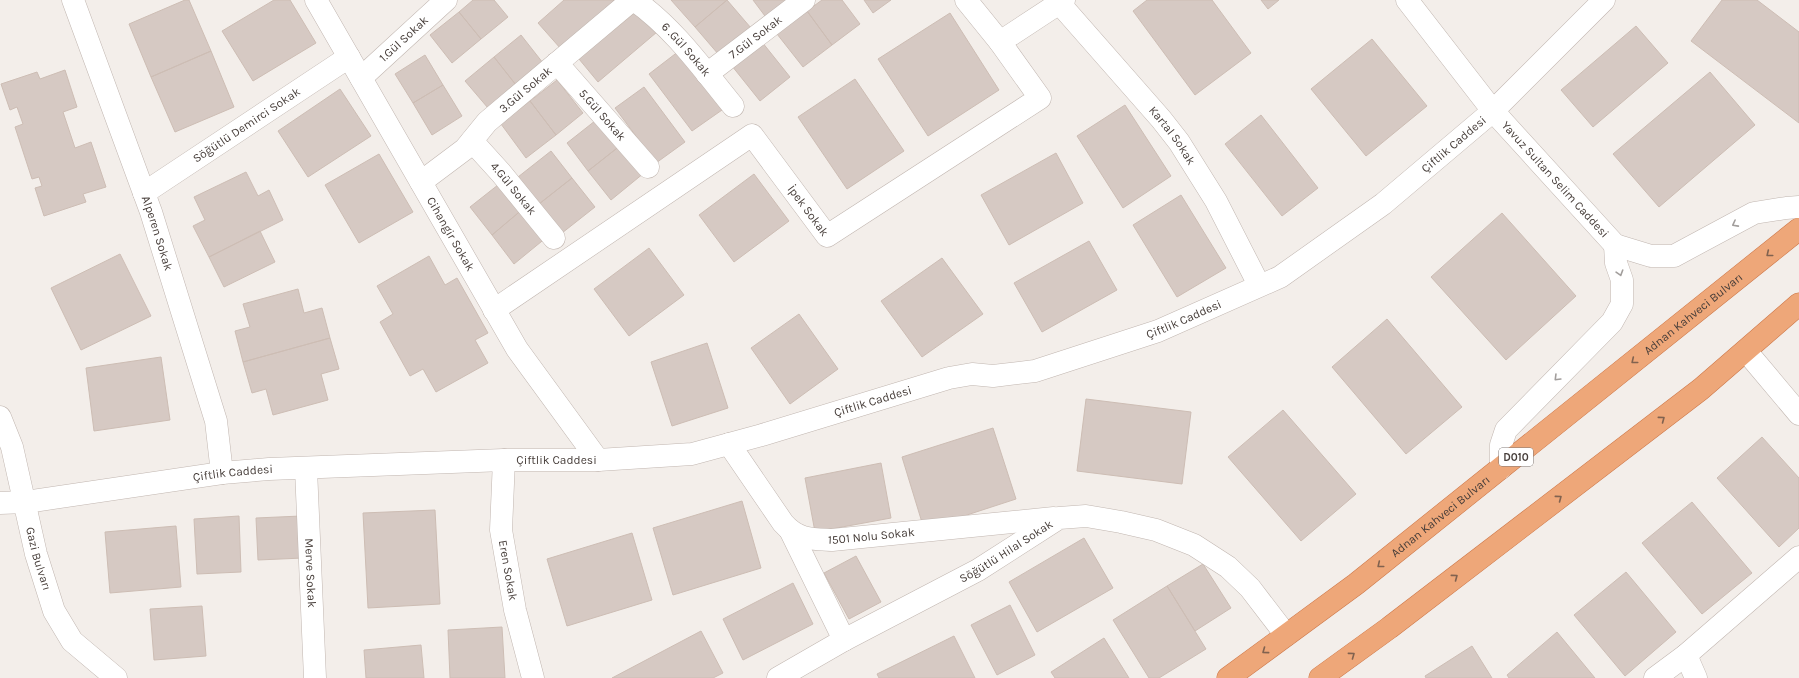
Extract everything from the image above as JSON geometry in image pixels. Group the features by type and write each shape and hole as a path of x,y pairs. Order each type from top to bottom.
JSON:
{"highway":[{"name":"Adnan Kahveci Bulvarı","path":"1228,678 1356,584 1799,229"},
{"path":"1320,678 1389,628 1688,399 1746,351 1799,304"}],"street":[{"name":"Alperen Sokak","path":"73,0 144,193 216,421 222,472"},
{"name":"Cihangir Sokak","path":"316,0 517,349 598,460"},
{"name":"1.Gül Sokak","path":"361,78 446,0"},
{"name":"3.Gül Sokak","path":"421,182 465,150 486,122 633,0"},
{"name":"6 .Gül Sokak","path":"633,0 666,26 733,106"},
{"name":"7.Gül Sokak","path":"707,74 804,0"},
{"path":"966,0 1000,42 1062,2"},
{"name":"Yavuz Sultan Selim Caddesi","path":"1407,0 1493,111 1615,245 1651,256 1674,256 1754,213 1799,207"},
{"name":"Çiftlik Caddesi","path":"0,503 26,502 222,472 504,460 598,460 692,454 948,378 972,374 993,376 1035,371 1158,331 1280,277 1383,204 1493,111 1604,0"},
{"name":"Kartal Sokak","path":"1062,2 1179,142 1216,201 1259,285"},
{"name":"İpek Sokak","path":"494,310 752,135 827,236 1040,98 1000,42"},
{"name":"Söğütlü Demirci Sokak","path":"144,193 349,57"},
{"name":"5.Gül Sokak","path":"557,63 648,167"},
{"name":"4.Gül Sokak","path":"472,141 501,173 554,238"},
{"name":"Yavuz Sultan Selim Caddesi","path":"1501,468 1501,445 1506,430 1612,322 1622,304 1622,280 1616,263 1615,245"},
{"path":"1746,351 1799,414"},
{"name":"Gazi Bulvarı","path":"0,416 12,447 26,502 36,554 54,611 72,641 116,678"},
{"path":"729,444 783,523 791,532 844,640"},
{"name":"Eren Sokak","path":"504,460 501,530 515,610 533,678"},
{"name":"Merve Sokak","path":"306,469 315,678"},
{"name":"Söğütlü Hilal Sokak","path":"778,678 844,640 978,570 1059,518 1086,516 1121,522 1156,530 1194,545 1228,567 1250,588 1286,635"},
{"name":"1501 Nolu Sokak","path":"791,532 807,539 832,540 1059,518"},
{"path":"1654,678 1686,655 1799,557"},
{"path":"1686,655 1696,678"}],"building":[{"path":"185,0 189,0 211,51 151,77 129,24"},
{"path":"274,0 290,0 316,43 253,81 222,31"},
{"path":"473,0 494,0 508,17 481,39 459,12"},
{"path":"564,0 613,0 616,3 561,49 538,23"},
{"path":"671,0 727,0 695,27"},
{"path":"727,0 751,28 719,55 695,27"},
{"path":"753,0 794,0 768,20"},
{"path":"822,0 842,0 860,24 832,45 807,11"},
{"path":"864,0 891,0 873,13"},
{"path":"1147,0 1212,0 1251,53 1195,95 1133,11"},
{"path":"1261,0 1279,0 1268,9"},
{"path":"1722,0 1757,0 1799,32 1799,123 1691,41"},
{"path":"638,10 657,32 598,82 579,59"},
{"path":"807,11 832,45 803,67 777,34"},
{"path":"459,12 481,39 452,63 430,35"},
{"path":"950,13 999,90 928,136 878,59"},
{"path":"1636,26 1668,63 1593,127 1561,90"},
{"path":"521,35 543,63 516,85 494,57"},
{"path":"1372,39 1427,106 1366,156 1311,89"},
{"path":"762,42 790,77 760,101 732,66"},
{"path":"211,51 234,107 175,132 151,77"},
{"path":"679,51 722,110 692,131 649,74"},
{"path":"425,55 443,85 413,103 395,74"},
{"path":"494,57 516,85 488,108 465,81"},
{"path":"65,70 77,107 63,112 75,148 91,142 106,187 83,194 86,202 44,216 35,188 42,186 39,177 32,179 15,127 23,124 17,107 10,110 1,84 37,72 40,79"},
{"path":"1710,72 1755,125 1659,207 1613,154"},
{"path":"855,79 904,151 847,189 798,117"},
{"path":"557,80 583,113 556,135 530,101"},
{"path":"443,85 462,116 432,135 413,103"},
{"path":"644,87 685,142 656,163 615,108"},
{"path":"340,89 371,136 308,177 278,131"},
{"path":"530,101 556,135 526,158 501,124"},
{"path":"1125,105 1171,176 1123,208 1077,136"},
{"path":"1261,115 1318,188 1282,216 1225,144"},
{"path":"600,117 621,145 588,171 567,143"},
{"path":"621,145 644,173 611,200 588,171"},
{"path":"551,151 572,178 539,204 518,177"},
{"path":"1056,153 1083,203 1009,245 981,195"},
{"path":"379,154 413,212 359,243 325,185"},
{"path":"246,172 258,196 269,190 283,220 209,257 193,226 205,220 194,197"},
{"path":"754,174 789,221 734,262 699,215"},
{"path":"572,178 595,207 562,233 539,204"},
{"path":"503,181 524,208 492,235 470,207"},
{"path":"1181,195 1226,268 1177,297 1133,225"},
{"path":"524,208 547,237 514,264 492,235"},
{"path":"1502,213 1576,296 1506,360 1431,277"},
{"path":"260,231 275,262 224,287 209,257"},
{"path":"1089,241 1117,290 1042,332 1014,283"},
{"path":"649,248 684,295 629,336 594,289"},
{"path":"120,254 151,316 81,350 51,288"},
{"path":"429,256 445,285 457,278 488,333 475,340 488,363 436,392 423,369 410,376 380,322 393,314 377,286"},
{"path":"942,258 983,314 922,357 881,301"},
{"path":"298,289 304,313 322,308 330,338 243,362 235,331 250,327 243,304"},
{"path":"799,314 838,369 790,404 751,348"},
{"path":"1387,319 1462,407 1406,454 1332,367"},
{"path":"330,338 339,369 321,374 328,400 273,415 266,389 252,393 243,362"},
{"path":"707,343 728,408 672,426 651,362"},
{"path":"161,357 170,420 94,431 86,368"},
{"path":"1086,399 1191,412 1182,484 1077,471"},
{"path":"1283,410 1356,494 1301,541 1228,457"},
{"path":"993,428 1016,499 924,529 902,457"},
{"path":"1762,437 1799,478 1799,528 1779,547 1717,478"},
{"path":"881,463 891,518 815,532 805,478"},
{"path":"742,501 761,568 673,595 653,528"},
{"path":"1692,502 1752,573 1702,614 1642,543"},
{"path":"435,510 440,604 368,608 363,513"},
{"path":"239,516 241,572 197,574 194,519"},
{"path":"301,516 303,558 258,560 256,518"},
{"path":"176,526 181,587 110,593 105,532"},
{"path":"632,533 652,600 567,626 547,559"},
{"path":"1084,538 1113,588 1037,632 1009,582"},
{"path":"856,556 881,602 849,619 824,573"},
{"path":"1203,564 1231,608 1195,631 1167,586"},
{"path":"1626,572 1676,632 1625,676 1574,615"},
{"path":"793,583 813,624 743,660 723,619"},
{"path":"1167,586 1206,649 1159,678 1149,678 1113,620"},
{"path":"1010,605 1035,655 997,675 971,625"},
{"path":"202,606 206,656 154,660 150,609"},
{"path":"502,627 505,678 450,678 448,630"},
{"path":"701,631 723,673 713,678 612,678"},
{"path":"1557,632 1595,678 1509,678 1507,675"},
{"path":"954,636 975,678 879,678 877,674"},
{"path":"1104,638 1129,678 1055,678 1051,672"},
{"path":"421,645 424,678 366,678 364,650"},
{"path":"1472,646 1492,678 1426,678 1425,676"}]}
